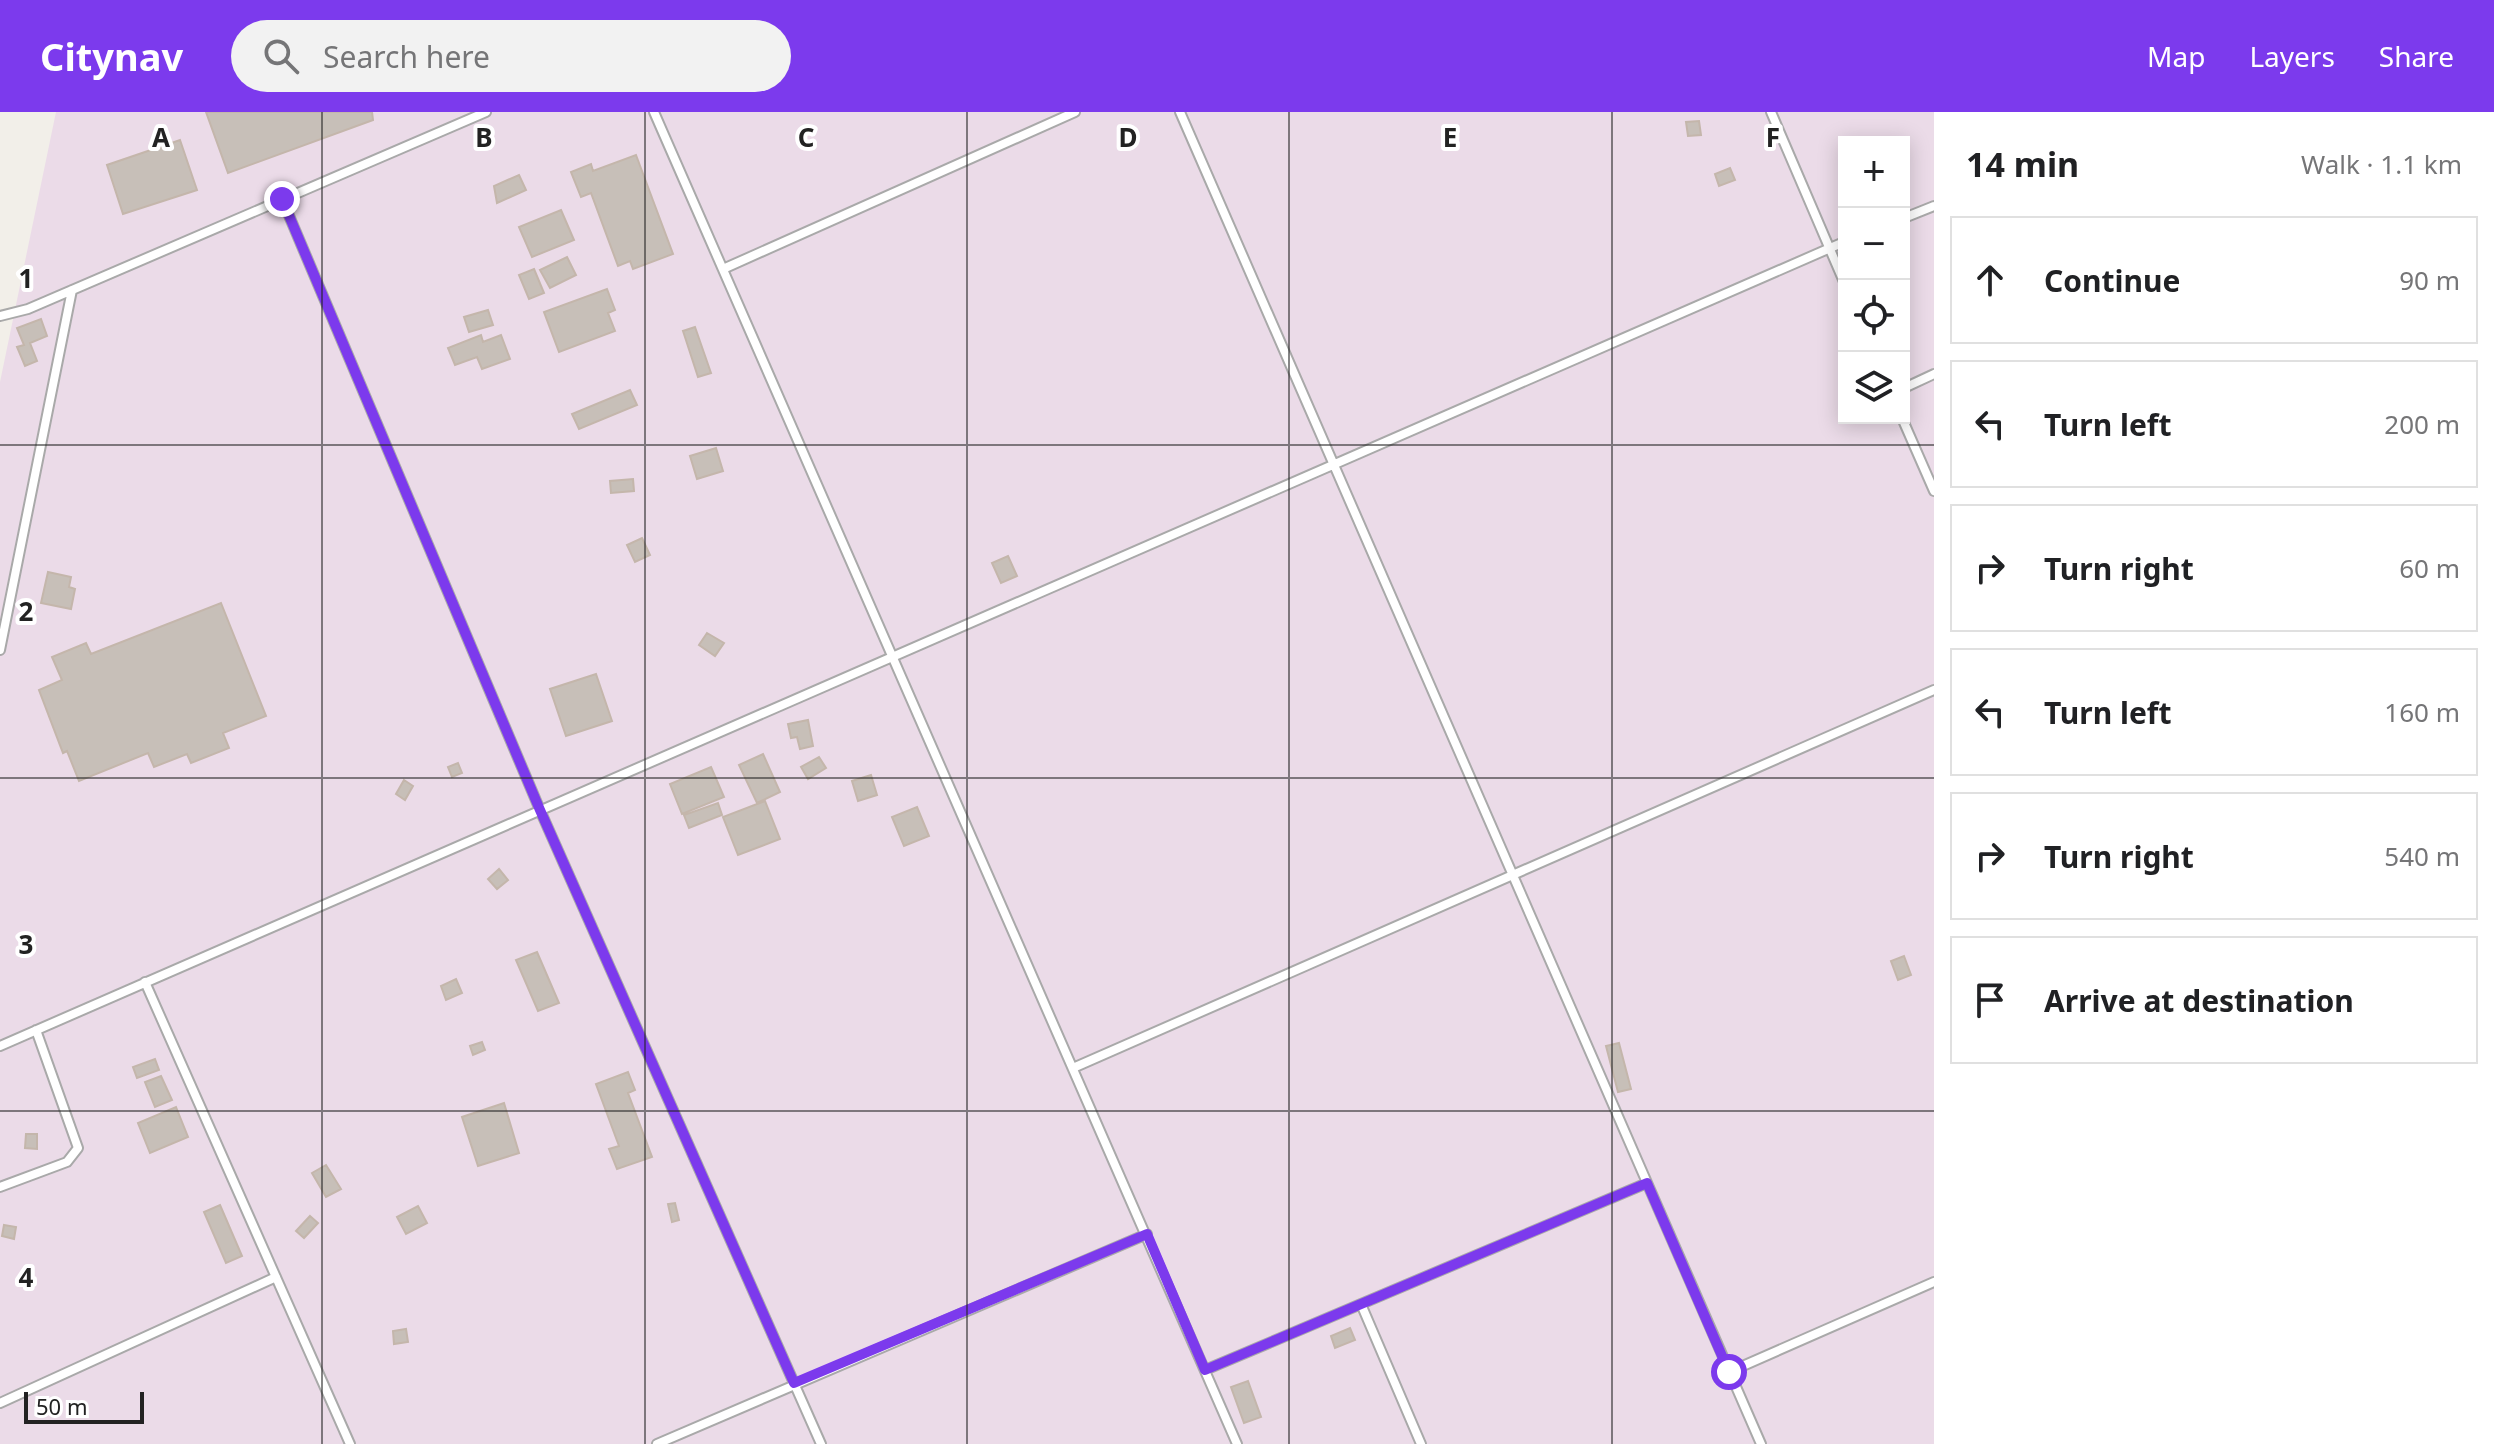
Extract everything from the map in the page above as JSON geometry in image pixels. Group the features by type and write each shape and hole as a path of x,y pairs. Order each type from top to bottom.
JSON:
{"lane":[{"path":"0,316 72,290 486,112"},
{"path":"654,112 1237,1444"},
{"path":"723,269 1075,112"},
{"path":"1180,112 1761,1444"},
{"path":"1771,112 1843,280"},
{"path":"282,199 540,810 821,1444"},
{"path":"1910,216 1934,206"},
{"path":"0,1046 1838,244"},
{"path":"0,650 72,290"},
{"path":"1910,385 1934,374"},
{"path":"1905,424 1934,491"},
{"path":"1073,1068 1934,690"},
{"path":"145,982 350,1444"},
{"path":"0,1187 67,1162 78,1148 36,1030"},
{"path":"1205,1370 1647,1183"},
{"path":"657,1444 1147,1234"},
{"path":"0,1403 276,1277"},
{"path":"1729,1372 1934,1282"},
{"path":"1361,1304 1421,1444"}],"shaded area":[{"path":"56,112 1934,112 1934,1444 0,1444 0,382"}],"building":[{"path":"206,112 372,112 373,120 228,173"},
{"path":"1699,121 1701,135 1688,136 1686,122"},
{"path":"180,140 197,190 123,214 107,165"},
{"path":"636,155 673,254 633,269 630,261 618,266 591,193 581,197 571,172 591,164 593,171"},
{"path":"1730,168 1735,180 1719,186 1715,174"},
{"path":"519,175 526,190 497,203 494,186"},
{"path":"561,210 574,240 532,257 519,227"},
{"path":"567,257 576,275 550,288 540,270"},
{"path":"534,269 544,293 529,299 519,275"},
{"path":"607,289 615,310 608,313 615,331 559,352 544,312"},
{"path":"488,310 493,325 469,332 464,317"},
{"path":"41,319 47,336 30,343 37,361 25,366 17,347 24,345 17,328"},
{"path":"695,327 711,373 698,377 683,331"},
{"path":"481,335 483,342 501,335 510,359 482,369 477,357 455,365 448,348"},
{"path":"630,390 637,405 579,429 572,414"},
{"path":"716,448 723,471 697,479 690,456"},
{"path":"633,479 634,491 611,493 610,481"},
{"path":"642,538 650,555 635,562 627,545"},
{"path":"1008,556 1017,576 1001,583 992,563"},
{"path":"48,572 71,577 69,587 75,589 71,609 41,603"},
{"path":"221,603 266,716 223,733 229,748 191,763 187,754 154,767 148,753 79,781 67,751 63,753 39,690 62,680 52,657 86,643 91,654"},
{"path":"707,633 724,643 715,656 699,645"},
{"path":"596,674 612,721 566,736 550,689"},
{"path":"808,720 813,746 800,749 797,737 791,738 788,724"},
{"path":"763,754 780,792 757,803 739,765"},
{"path":"819,757 826,768 808,779 801,767"},
{"path":"458,763 462,773 452,777 448,767"},
{"path":"711,767 724,797 682,814 670,784"},
{"path":"871,775 877,795 858,801 852,781"},
{"path":"404,780 413,786 405,800 396,794"},
{"path":"765,801 780,839 738,855 723,817"},
{"path":"718,803 722,815 689,828 684,815"},
{"path":"917,807 929,836 904,846 892,817"},
{"path":"499,869 508,880 497,889 488,879"},
{"path":"537,952 559,1003 538,1011 516,960"},
{"path":"1904,956 1911,975 1898,980 1891,961"},
{"path":"456,979 462,993 446,1000 441,986"},
{"path":"482,1042 485,1050 473,1055 470,1046"},
{"path":"1619,1043 1631,1089 1618,1092 1606,1046"},
{"path":"155,1059 159,1070 137,1078 133,1067"},
{"path":"628,1072 635,1090 628,1093 652,1157 617,1169 609,1149 619,1146 596,1084"},
{"path":"161,1076 172,1100 155,1107 145,1082"},
{"path":"504,1103 519,1153 478,1166 462,1117"},
{"path":"176,1107 188,1137 150,1153 138,1123"},
{"path":"26,1134 37,1134 37,1149 25,1148"},
{"path":"326,1165 341,1189 326,1197 312,1173"},
{"path":"675,1203 679,1220 672,1222 668,1204"},
{"path":"220,1205 242,1256 226,1263 204,1212"},
{"path":"418,1206 427,1223 406,1234 397,1217"},
{"path":"310,1216 318,1223 304,1238 296,1231"},
{"path":"4,1225 16,1227 14,1239 2,1236"},
{"path":"1350,1328 1355,1340 1335,1348 1331,1336"},
{"path":"406,1329 408,1342 394,1344 393,1331"},
{"path":"1248,1381 1261,1417 1244,1423 1231,1387"}],"route":[{"path":"282,199 540,810 794,1383 1147,1234 1205,1370 1647,1183 1729,1372"}]}
